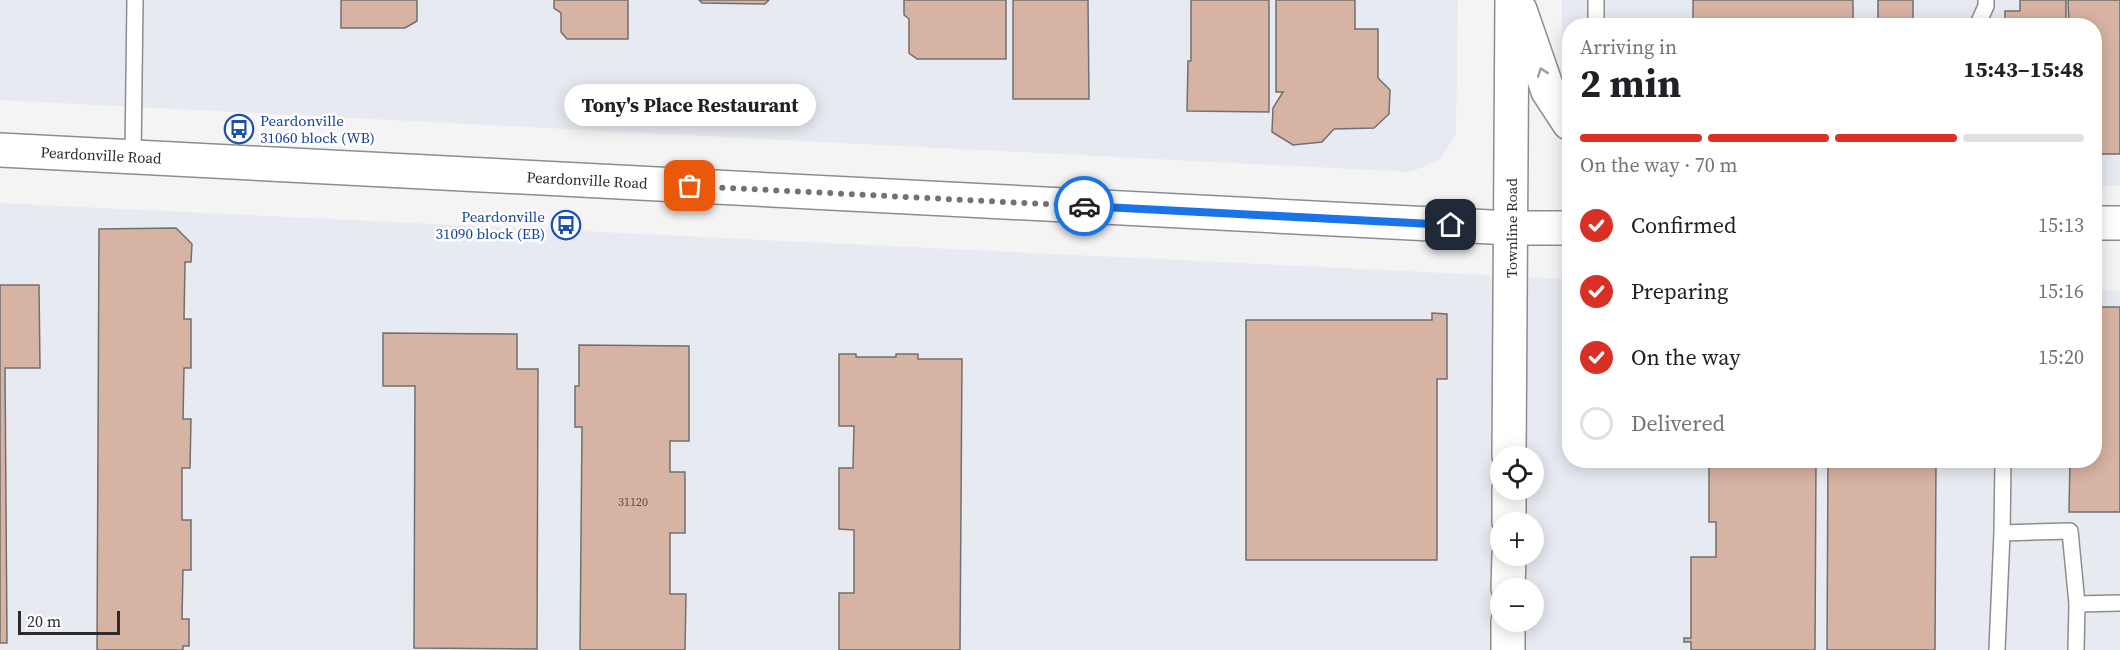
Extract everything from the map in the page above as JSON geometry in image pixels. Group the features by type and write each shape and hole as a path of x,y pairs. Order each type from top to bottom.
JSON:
{"main road":[{"name":"Townline Road","path":"1509,446 1512,0"},
{"path":"1517,0 1548,91 1562,112"},
{"name":"Peardonville Road","path":"0,150 1511,228 1562,228"},
{"path":"2102,223 2120,223"},
{"path":"1508,632 1508,650"}],"lane":[{"path":"133,157 135,0"},
{"path":"1596,0 1596,18"},
{"path":"1981,18 1986,0"},
{"path":"1997,650 2003,468"},
{"path":"2002,533 2070,531 2077,604 2076,650"},
{"path":"2077,604 2120,603"}],"shaded area":[{"path":"0,0 1458,0 1456,133 1441,159 1411,172 0,100"},
{"path":"1562,0 2120,0 2120,186 2102,186 2102,18 1562,18"},
{"path":"0,203 1562,279 1562,468 2102,468 2102,290 2120,291 2120,650 0,650"}],"building":[{"path":"341,0 417,0 417,21 405,28 341,28"},
{"path":"554,0 628,0 628,39 567,39 561,32 561,13 554,8"},
{"path":"699,0 769,0 765,4 702,3"},
{"path":"904,0 1006,0 1006,59 917,59 909,53 909,19 904,15"},
{"path":"1013,0 1088,0 1089,99 1013,99"},
{"path":"1191,0 1269,0 1269,112 1187,111 1188,61 1191,61"},
{"path":"1276,0 1355,0 1355,29 1378,29 1378,78 1390,90 1389,114 1374,128 1334,129 1322,142 1293,145 1272,132 1273,108 1283,92 1276,92"},
{"path":"1693,0 1853,0 1853,18 1693,18"},
{"path":"1878,0 1913,0 1913,18 1878,18"},
{"path":"2020,0 2066,0 2066,18 2005,18 2005,11 2020,11"},
{"path":"2068,0 2120,0 2120,154 2102,154 2102,18 2069,18"},
{"path":"176,228 192,244 191,262 185,262 184,319 191,319 191,368 184,368 183,419 191,419 190,468 182,468 182,520 191,520 191,570 183,570 182,619 189,619 189,646 183,646 183,650 97,650 99,229"},
{"path":"0,285 39,285 40,368 5,368 7,643 0,643"},
{"path":"2102,307 2120,307 2120,512 2069,512 2070,468 2102,468"},
{"path":"1432,313 1447,314 1447,379 1437,379 1437,560 1246,560 1246,320 1432,320"},
{"path":"383,333 517,334 517,369 538,369 537,649 414,648 415,386 383,386"},
{"path":"579,345 689,346 689,441 670,441 670,472 685,472 685,533 670,533 670,594 686,594 685,650 580,650 582,427 575,427 575,386 579,386"},
{"path":"839,354 856,354 856,357 896,357 896,354 918,354 918,359 962,359 960,650 839,650 839,593 854,593 854,530 839,529 839,468 853,468 854,426 839,426"},
{"path":"1709,468 1816,468 1815,650 1691,650 1691,642 1684,642 1684,638 1691,638 1691,557 1716,557 1716,522 1709,522"},
{"path":"1828,468 1936,468 1935,650 1827,650"}],"way so far":[{"path":"690,186 1084,206"}],"place":[{"name":"Peardonville 31060 block (WB)","path":"239,129"},
{"name":"Tony's Place Restaurant","path":"690,186"},
{"name":"Peardonville 31090 block (EB)","path":"566,225"}],"route":[{"path":"1084,206 1451,225"}]}
